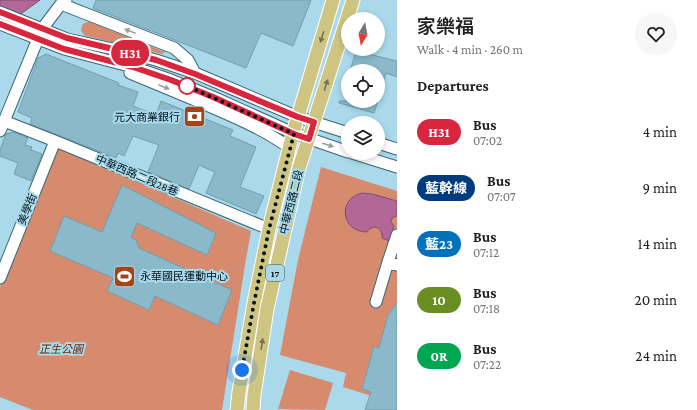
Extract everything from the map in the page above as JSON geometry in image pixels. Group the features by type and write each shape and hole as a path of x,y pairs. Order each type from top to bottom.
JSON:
{"main road":[{"name":"中華西路二段","path":"237,410 254,303 269,229 298,117 333,0"},
{"name":"中華西路二段","path":"253,410 254,394 267,309 298,176 353,0"}],"street":[{"path":"2,126 40,34 63,2 174,48 188,60 195,74"},
{"path":"0,12 18,25 40,34 64,49 133,67 171,80 213,97 294,134 341,150"},
{"path":"0,24 18,25"},
{"path":"40,34 67,38 156,60 195,74 298,117 341,131"},
{"path":"89,56 253,126 274,137 290,148"},
{"name":"中華西路二段28巷","path":"2,126 55,141 269,229"},
{"name":"美學街","path":"0,278 55,141"},
{"path":"385,145 397,149"},
{"path":"374,160 397,167"},
{"path":"376,302 392,264 397,235"}],"green space":[{"path":"87,22 165,52 163,54 157,53 86,36 81,30 83,24"},
{"name":"永華國民運動中心","path":"53,145 251,231 222,410 33,410 0,397 0,286"},
{"path":"321,167 397,191 397,404 343,387 346,373 280,355 298,260"},
{"path":"290,370 333,383 325,410 278,409"}],"shaded area":[{"path":"0,0 40,0 0,29"},
{"path":"362,193 372,194 397,201 397,216 391,220 394,226 389,241 382,238 381,231 375,227 369,229 367,232 358,231 347,221 345,215 349,202 354,196"}],"building":[{"path":"96,0 311,0 293,46 261,33 246,68 93,8"},
{"path":"46,54 138,92 133,106 156,115 161,101 233,130 230,136 256,147 240,187 264,196 256,214 206,193 215,172 199,165 189,189 148,172 159,145 133,136 124,156 118,153 116,158 30,124 32,118 18,112 38,58"},
{"path":"354,56 376,56 397,61 397,77 386,73 385,76 385,64 352,64"},
{"path":"356,108 376,108 374,113"},
{"path":"13,132 28,138 25,145 32,147 31,150 42,154 31,181 14,174 18,163 0,156 0,150 6,134"},
{"path":"122,185 216,233 207,255 137,223 131,237 136,240 139,248 232,290 218,325 155,296 149,310 107,291 113,278 50,251 64,216 102,232"},
{"path":"397,303 397,410 365,410 371,392 362,389 374,346 379,348 388,315"}],"bus line":[{"name":"H31","path":"0,12 67,38 156,60 195,74 298,117 314,122 309,139 294,134 213,97 171,80 133,67 64,49 0,24"}],"place":[{"name":"元大商業銀行","path":"195,117"},
{"name":"永華國民運動中心","path":"124,276"}],"route":[{"path":"187,86 185,85 294,134 269,229 242,370"}],"park label":[{"name":"正生公園","path":"61,349"}]}
